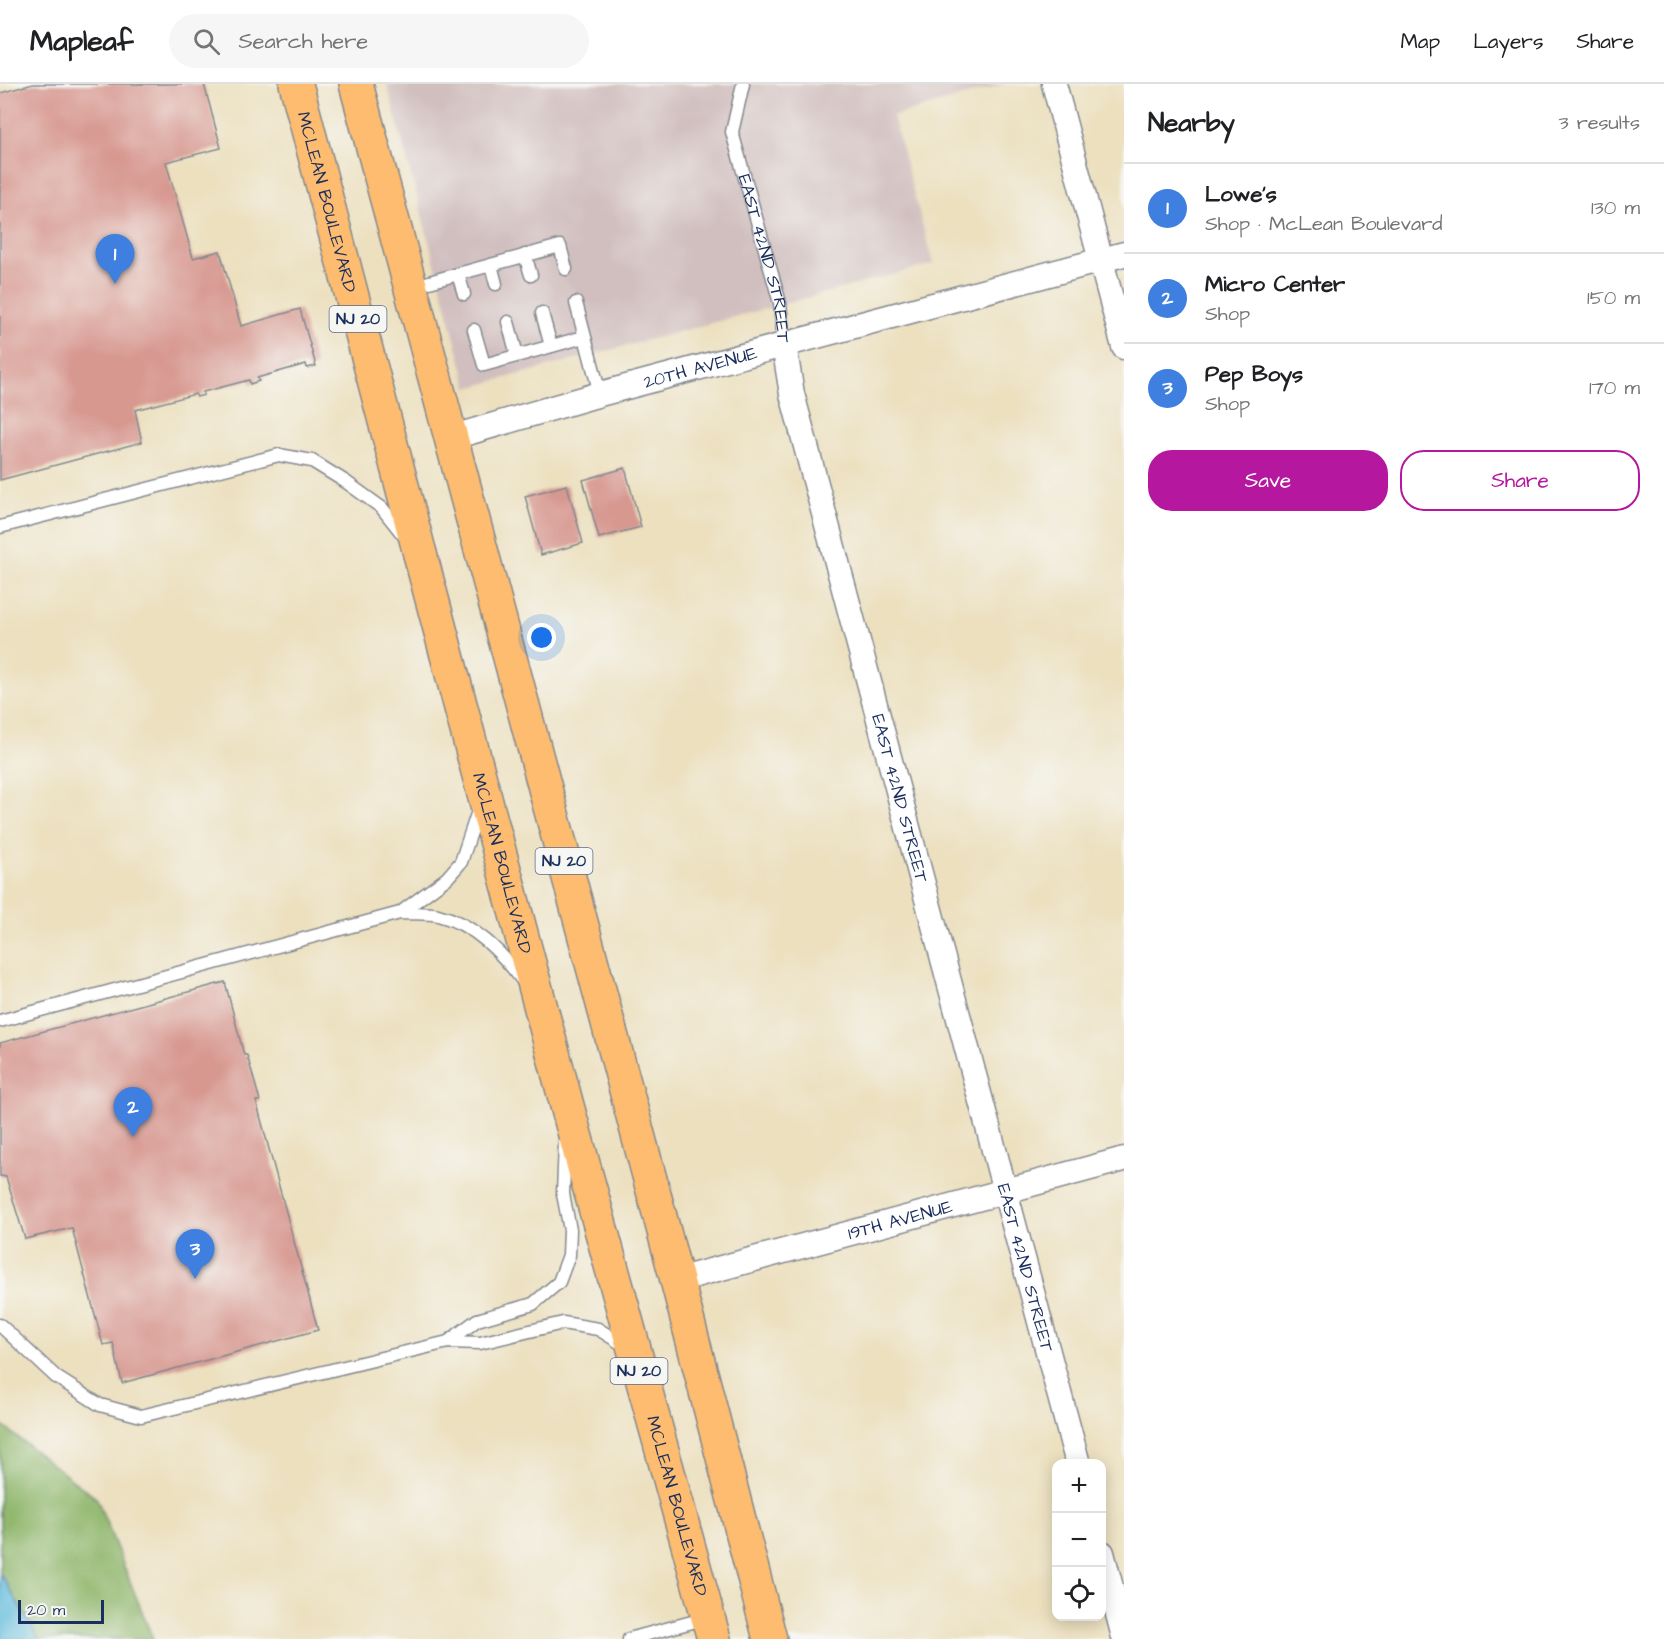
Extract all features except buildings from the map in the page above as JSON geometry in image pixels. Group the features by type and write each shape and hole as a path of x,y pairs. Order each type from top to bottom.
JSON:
{"main road":[{"name":"MCLEAN BOULEVARD","path":"296,84 539,1003 711,1628"},
{"name":"NJ 20","path":"356,84 677,1280 770,1639"}],"street":[{"path":"1054,84 1124,347"},
{"name":"20TH AVENUE","path":"450,438 600,393 1124,254"},
{"name":"EAST 42ND STREET","path":"784,345 792,394 1077,1459"},
{"name":"19TH AVENUE","path":"677,1280 1124,1160"},
{"path":"1105,1567 1124,1637"}],"lane":[{"name":"EAST 42ND STREET","path":"743,84 732,132 780,303 784,345"},
{"path":"410,288 560,246 566,269"},
{"path":"525,255 531,275"},
{"path":"490,265 496,284"},
{"path":"458,274 464,294"},
{"path":"576,303 600,393"},
{"path":"542,313 551,346"},
{"path":"508,322 517,355"},
{"path":"474,330 484,364 585,337"},
{"path":"0,527 279,455 312,461 346,482 382,508 420,554"},
{"path":"400,913 447,878 461,862 484,794"},
{"path":"0,1021 400,913 438,915 465,926 487,940 508,961 539,1003"},
{"path":"448,1342 477,1320 533,1304 559,1282 569,1256 570,1230 564,1194 566,1102"},
{"path":"0,1325 56,1377 100,1404 141,1416 448,1342 480,1343 562,1323 598,1329 634,1351"},
{"path":"629,1639 711,1628"}],"shaded area":[{"path":"387,84 1005,84 893,116 933,264 468,388"}],"green space":[{"path":"0,1424 97,1499 153,1639 39,1639 0,1573"}],"water":[{"path":"0,1573 39,1639 0,1639"}],"place":[{"name":"Lowe's","path":"115,284"},
{"name":"Micro Center","path":"133,1137"},
{"name":"Pep Boys","path":"195,1279"}]}
